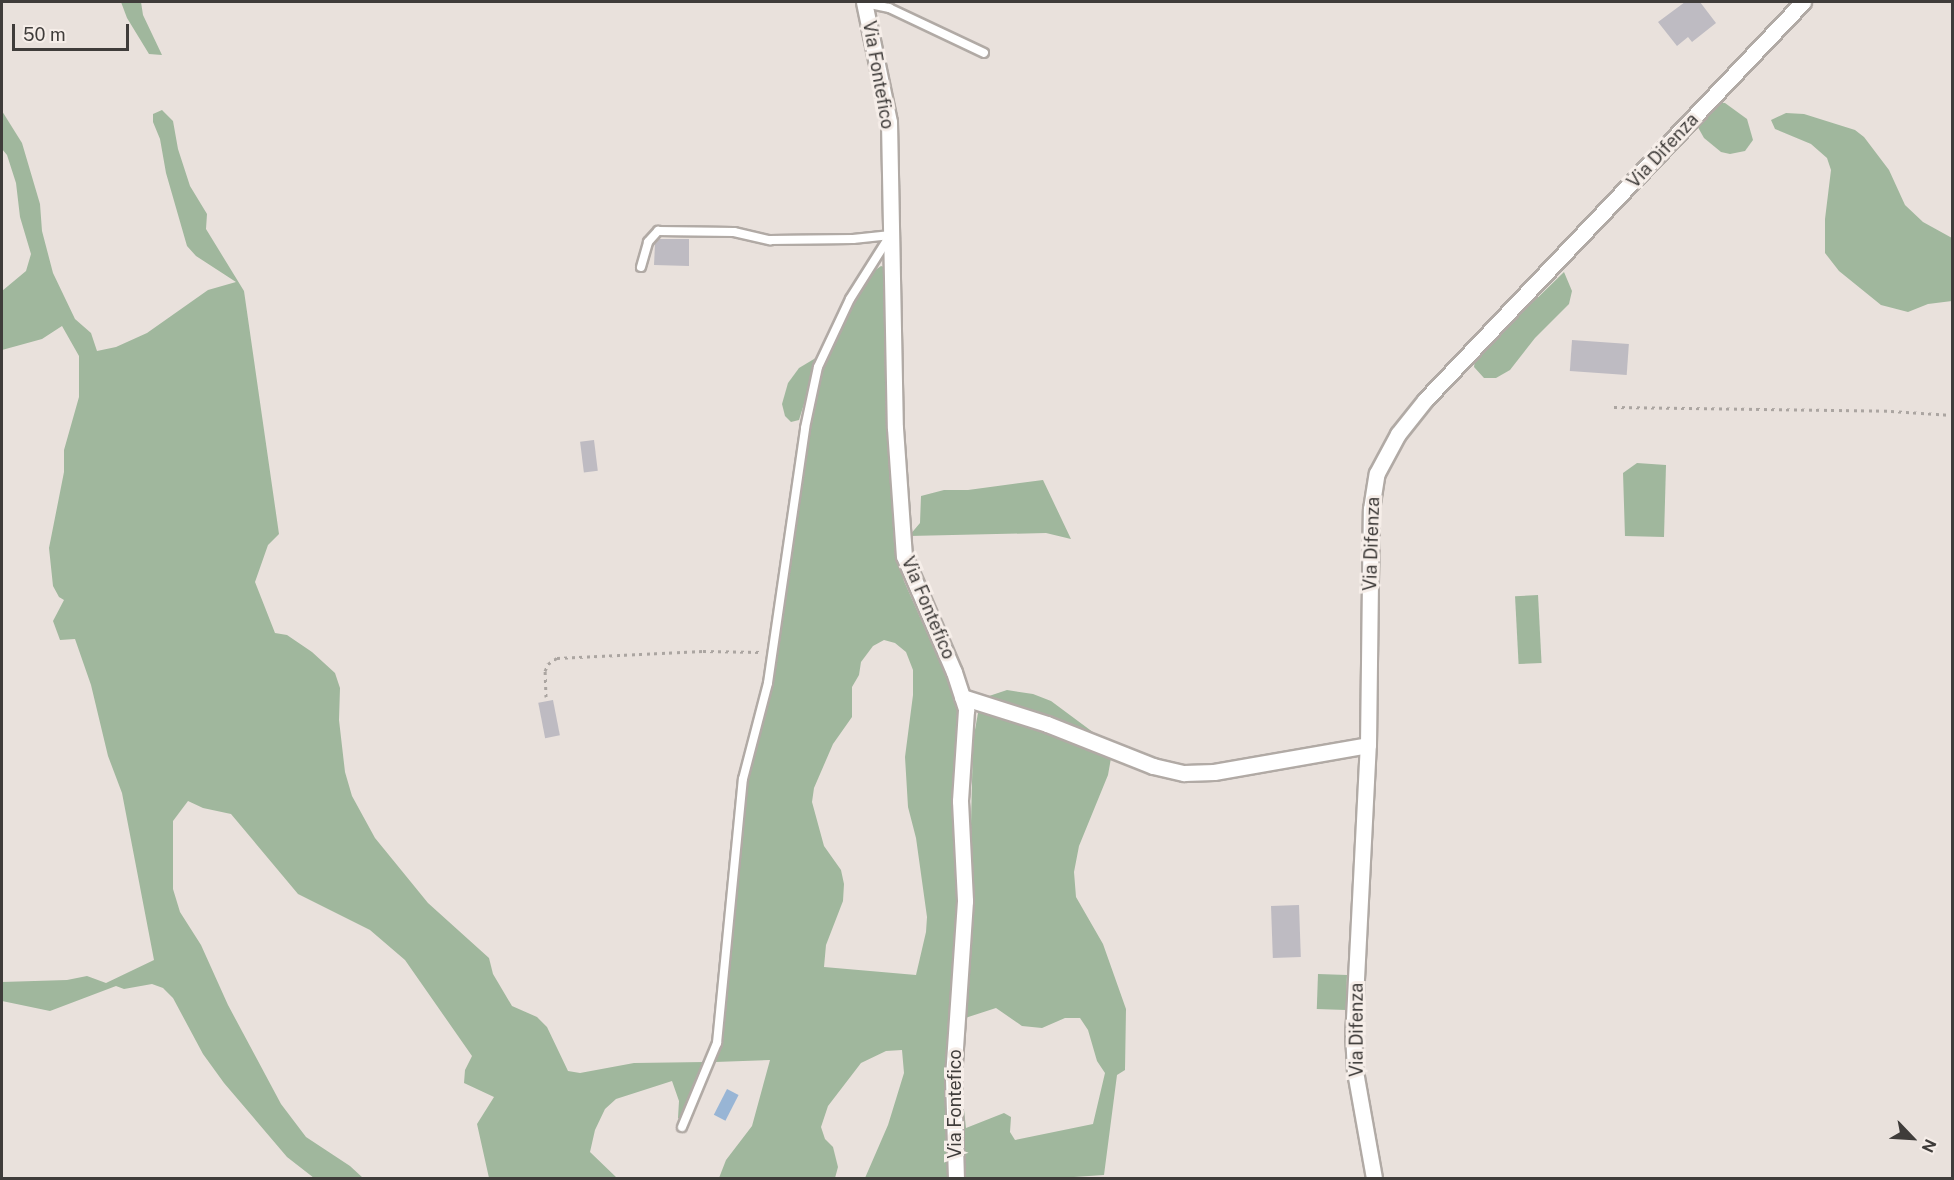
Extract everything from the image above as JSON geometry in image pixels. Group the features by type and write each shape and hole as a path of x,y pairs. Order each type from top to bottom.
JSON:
{"street":[{"name":"Via Fontefico","path":"865,2 889,122 895,428 904,556 954,672 966,710 960,801 965,901 953,1078 956,1179"},
{"name":"Via Difenza","path":"1374,1179 1355,1071 1353,1038 1368,745 1371,509 1377,473 1398,434 1425,400 1803,2"},
{"path":"962,697 1047,724 1153,766 1185,773 1214,772 1368,745"}],"lane":[{"path":"865,2 889,8 984,53"},
{"path":"641,267 648,242 658,231 734,232 770,240 853,239 891,235"},
{"path":"682,1127 717,1043 743,779 768,683 805,428 818,367 850,299 891,235"}],"path":[{"path":"1614,406 1891,411 1953,415"},
{"path":"546,697 544,671 548,664 557,658 703,651 772,653"}],"green space":[{"path":"121,2 141,2 143,15 162,55 149,54 127,18"},
{"path":"1714,102 1725,103 1747,119 1753,140 1745,151 1730,154 1721,152 1704,138 1695,122"},
{"path":"162,110 173,121 178,149 190,186 207,214 206,229 244,291 279,534 268,545 255,582 275,633 287,635 312,652 335,673 340,688 339,720 345,772 352,796 375,838 428,903 489,958 493,974 512,1006 537,1017 547,1027 568,1071 580,1073 634,1063 705,1062 682,1121 678,1118 679,1101 672,1081 616,1099 605,1109 595,1130 590,1152 617,1178 489,1178 477,1124 494,1097 464,1083 465,1070 472,1056 405,960 370,930 298,894 231,814 203,808 188,801 173,821 173,889 180,912 201,945 228,1005 281,1104 306,1137 350,1166 363,1178 314,1178 287,1157 224,1083 203,1054 173,998 163,988 152,984 124,989 116,986 50,1011 2,1001 2,982 67,980 87,976 106,983 154,960 122,793 108,756 91,685 75,639 60,640 53,621 64,600 59,597 53,586 49,548 64,472 64,450 79,397 79,356 62,326 42,339 2,350 2,291 26,271 31,254 20,217 16,183 7,155 2,149 2,111 22,143 40,204 42,231 53,273 75,319 91,333 97,351 116,347 147,333 208,290 236,282 196,256 187,246 166,173 160,139 153,122 153,114"},
{"path":"1786,113 1804,114 1855,130 1864,137 1889,170 1905,205 1923,222 1952,238 1952,301 1928,304 1908,312 1881,305 1839,271 1825,253 1825,219 1831,170 1827,158 1811,144 1775,129 1771,120"},
{"path":"881,266 887,268 894,544 904,581 961,710 960,914 949,1025 947,1178 865,1178 888,1125 904,1073 902,1050 886,1051 861,1063 828,1106 821,1127 825,1139 833,1147 838,1167 835,1178 719,1178 726,1160 752,1126 770,1060 715,1062 731,934 744,788 770,682 790,535 819,370 856,295 874,271","holes":["884,640 895,643 906,652 913,670 913,695 905,757 908,807 916,838 927,917 926,932 916,975 824,967 826,945 843,901 844,884 841,870 824,846 812,802 814,788 833,744 852,717 852,687 859,675 861,662 873,646"]},
{"path":"1564,272 1572,291 1569,304 1535,338 1510,370 1496,378 1484,378 1474,367 1475,359"},
{"path":"819,356 799,420 791,422 785,416 782,404 788,383 799,368"},
{"path":"1637,463 1666,465 1664,537 1625,536 1623,473"},
{"path":"1043,480 1071,539 1046,533 909,536 920,523 921,496 944,490 968,490"},
{"path":"1538,595 1542,663 1519,664 1515,596"},
{"path":"1007,690 1033,694 1051,701 1113,747 1108,775 1079,846 1074,872 1076,897 1103,944 1126,1009 1125,1070 1117,1075 1104,1175 1059,1178 958,1178 958,1081 962,1092 966,1128 1004,1113 1011,1117 1010,1132 1015,1140 1093,1124 1105,1073 1097,1061 1088,1030 1080,1018 1065,1018 1042,1028 1022,1026 996,1008 959,1020 969,907 973,741 978,713 986,697"},
{"path":"1318,974 1347,975 1346,1010 1317,1009"}],"water":[{"path":"727,1089 739,1095 725,1121 714,1115"}],"building":[{"path":"1685,2 1700,2 1716,23 1692,42 1688,37 1677,46 1658,22"},
{"path":"659,239 689,239 689,266 654,265 655,244"},
{"path":"1572,340 1629,344 1627,375 1570,371"},
{"path":"594,440 598,471 584,472 580,442"},
{"path":"553,700 560,735 545,738 538,703"},
{"path":"1299,905 1301,957 1273,958 1271,906"}]}
